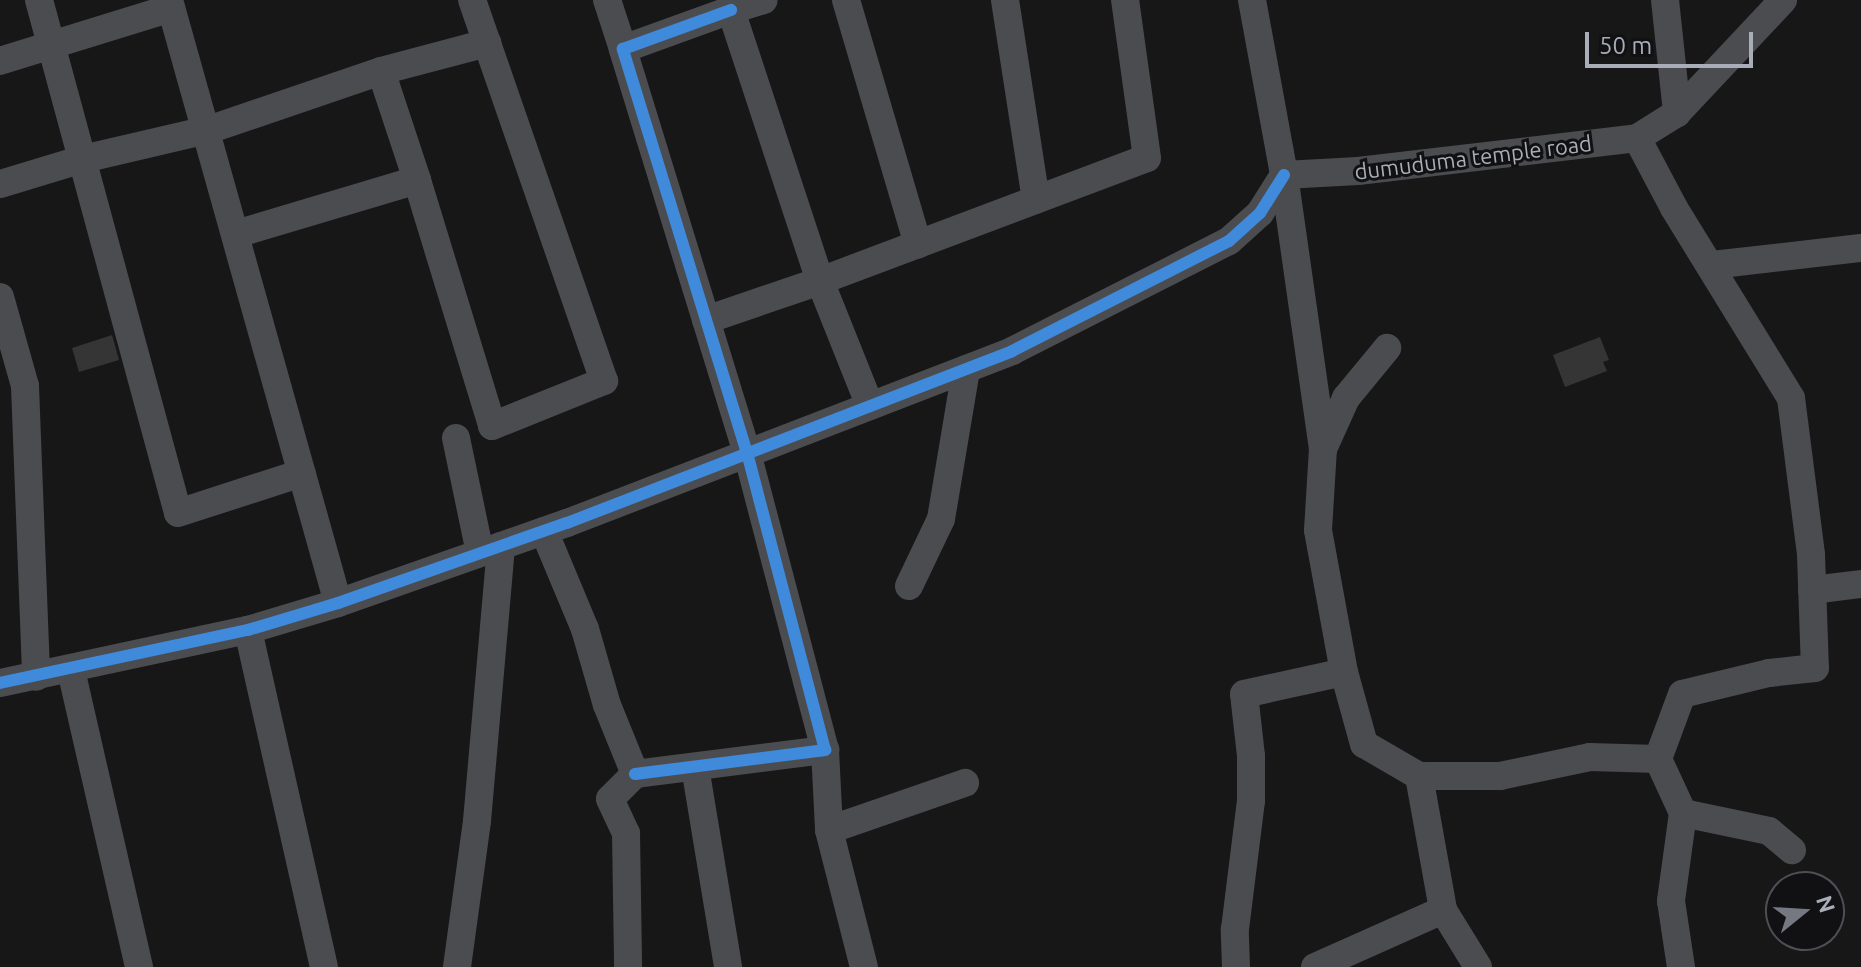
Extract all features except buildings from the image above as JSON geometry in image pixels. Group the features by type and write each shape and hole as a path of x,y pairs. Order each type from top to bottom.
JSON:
{"street":[{"path":"39,0 178,513 302,473"},
{"path":"381,71 492,426 604,381 472,0"},
{"path":"607,0 747,453 825,750 829,830 864,967"},
{"path":"623,49 763,0"},
{"path":"846,0 918,245"},
{"path":"1005,0 1036,200"},
{"path":"706,320 820,281 1147,158 1125,0"},
{"path":"1252,0 1284,175 1323,449 1318,530 1344,672 1364,744 1419,776 1500,776 1590,757 1658,759"},
{"path":"1665,0 1677,113"},
{"name":"dumuduma temple road","path":"1284,175 1358,171 1637,138 1677,113 1783,0"},
{"path":"0,61 170,4 208,130 338,603"},
{"path":"731,10 820,281 870,406"},
{"path":"0,184 83,159 208,130 381,71 487,43"},
{"path":"1637,138 1674,208 1712,265 1791,398 1811,555 1815,668 1769,673 1682,694 1658,759 1683,813 1671,901 1681,967"},
{"path":"0,683 248,630 338,603 544,531 1012,351 1229,241 1260,213 1284,175"},
{"path":"236,234 417,180"},
{"path":"1712,265 1861,248"},
{"path":"0,297 25,386 36,677"},
{"path":"1323,449 1346,398 1387,348"},
{"path":"909,586 941,519 966,369"},
{"path":"456,438 490,550 477,821 457,967"},
{"path":"544,531 585,629 607,705 635,774"},
{"path":"1812,590 1861,584"},
{"path":"248,630 324,967"},
{"path":"71,670 139,967"},
{"path":"1236,967 1235,929 1251,801 1251,756 1244,694 1344,672"},
{"path":"628,967 626,833 610,799 635,774 825,750"},
{"path":"695,767 728,967"},
{"path":"1419,776 1443,910 1478,967"},
{"path":"829,830 965,783"},
{"path":"1683,813 1769,831 1792,850"},
{"path":"1315,967 1443,910"}],"cycle path":[{"path":"635,774 825,750 747,453 623,49 731,10"},
{"path":"0,683 248,630 338,603 567,523 1012,351 1229,241 1260,213 1284,175"}]}
